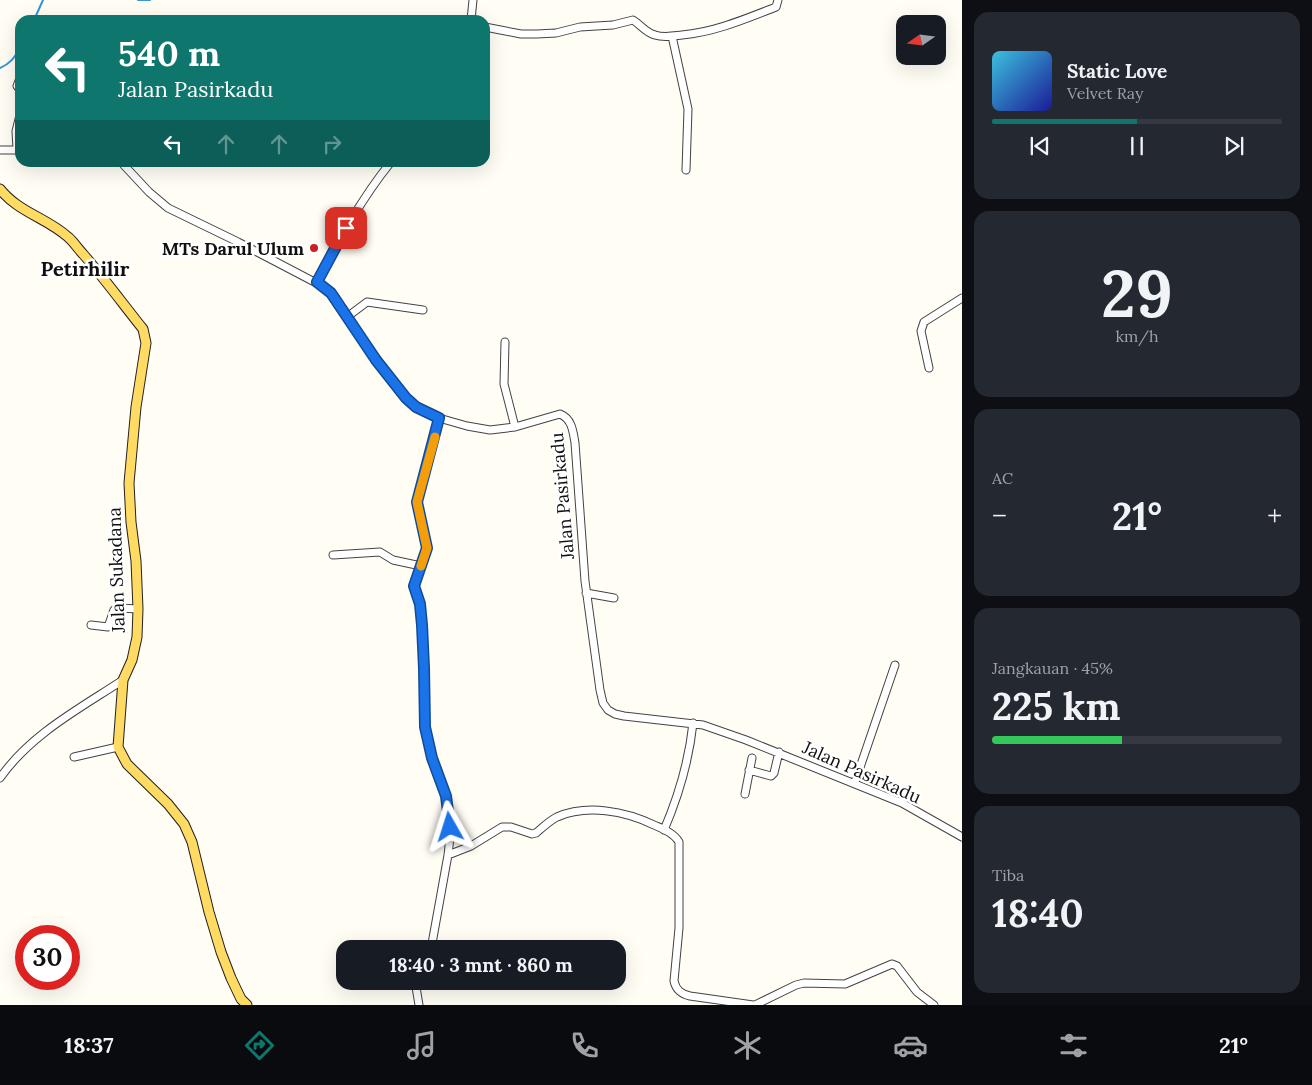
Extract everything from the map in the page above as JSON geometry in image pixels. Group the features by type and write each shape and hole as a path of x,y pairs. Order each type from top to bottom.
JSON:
{"main road":[{"name":"Jalan Sukadana","path":"0,189 17,206 59,230 69,238 100,274 143,329 145,335 146,343 136,407 129,482 138,609 134,652 123,680 118,747"},
{"path":"118,747 127,764 168,804 184,824 192,842 208,912 221,952 241,999 247,1005"}],"street":[{"path":"471,15 472,0"},
{"path":"490,28 521,34 556,33 580,27 613,25 633,20 653,35 661,37 672,36 706,32 721,28 776,7 778,0"},
{"path":"672,36 688,110 686,170"},
{"path":"0,150 15,149"},
{"name":"Jalan Pasirkadu","path":"126,167 168,208 317,282 331,293 376,360 406,398 416,407 439,418 490,430 515,427 560,414 566,417 570,422 575,443 586,593 600,690 603,702 608,710 624,716 693,723 746,740 855,782 902,803 962,838"},
{"path":"317,282 336,244 387,167"},
{"path":"929,368 921,331 924,322 962,298"},
{"path":"347,317 368,302 423,310"},
{"path":"505,342 504,384 515,427"},
{"path":"433,940 448,855 450,817 446,796 432,758 425,727 422,625 420,604 414,586 427,548 417,502 439,418"},
{"path":"333,555 380,552 393,560 421,566"},
{"path":"586,593 614,598"},
{"path":"90,624 108,627 114,610 120,608 138,609"},
{"path":"855,782 894,664"},
{"path":"0,778 18,754 31,743 60,721 123,680"},
{"path":"664,830 684,777 690,752 693,723"},
{"path":"74,757 118,747"},
{"path":"749,770 772,775 779,752"},
{"path":"745,794 752,758"},
{"path":"448,855 471,846 502,827 532,834 556,818 581,811 615,811 651,823 676,836 679,842 678,928 674,981 675,986 683,994 754,1005 796,985 804,983 845,984 892,964 897,966 917,992 934,1005"},
{"path":"416,990 419,1005"}],"waterway":[{"path":"36,15 43,0"},
{"path":"138,0 150,0"},
{"path":"0,68 12,60 15,56"}],"slow traffic":[{"path":"421,566 427,548 417,502 435,437"}],"place":[{"name":"MTs Darul Ulum","path":"314,248"}],"district":[{"name":"Petirhilir","path":"85,268"}],"route":[{"path":"346,228 317,282 331,293 376,360 406,398 424,412 439,418 417,502 427,548 414,586 420,604 422,625 427,742 446,796 450,827"}]}
